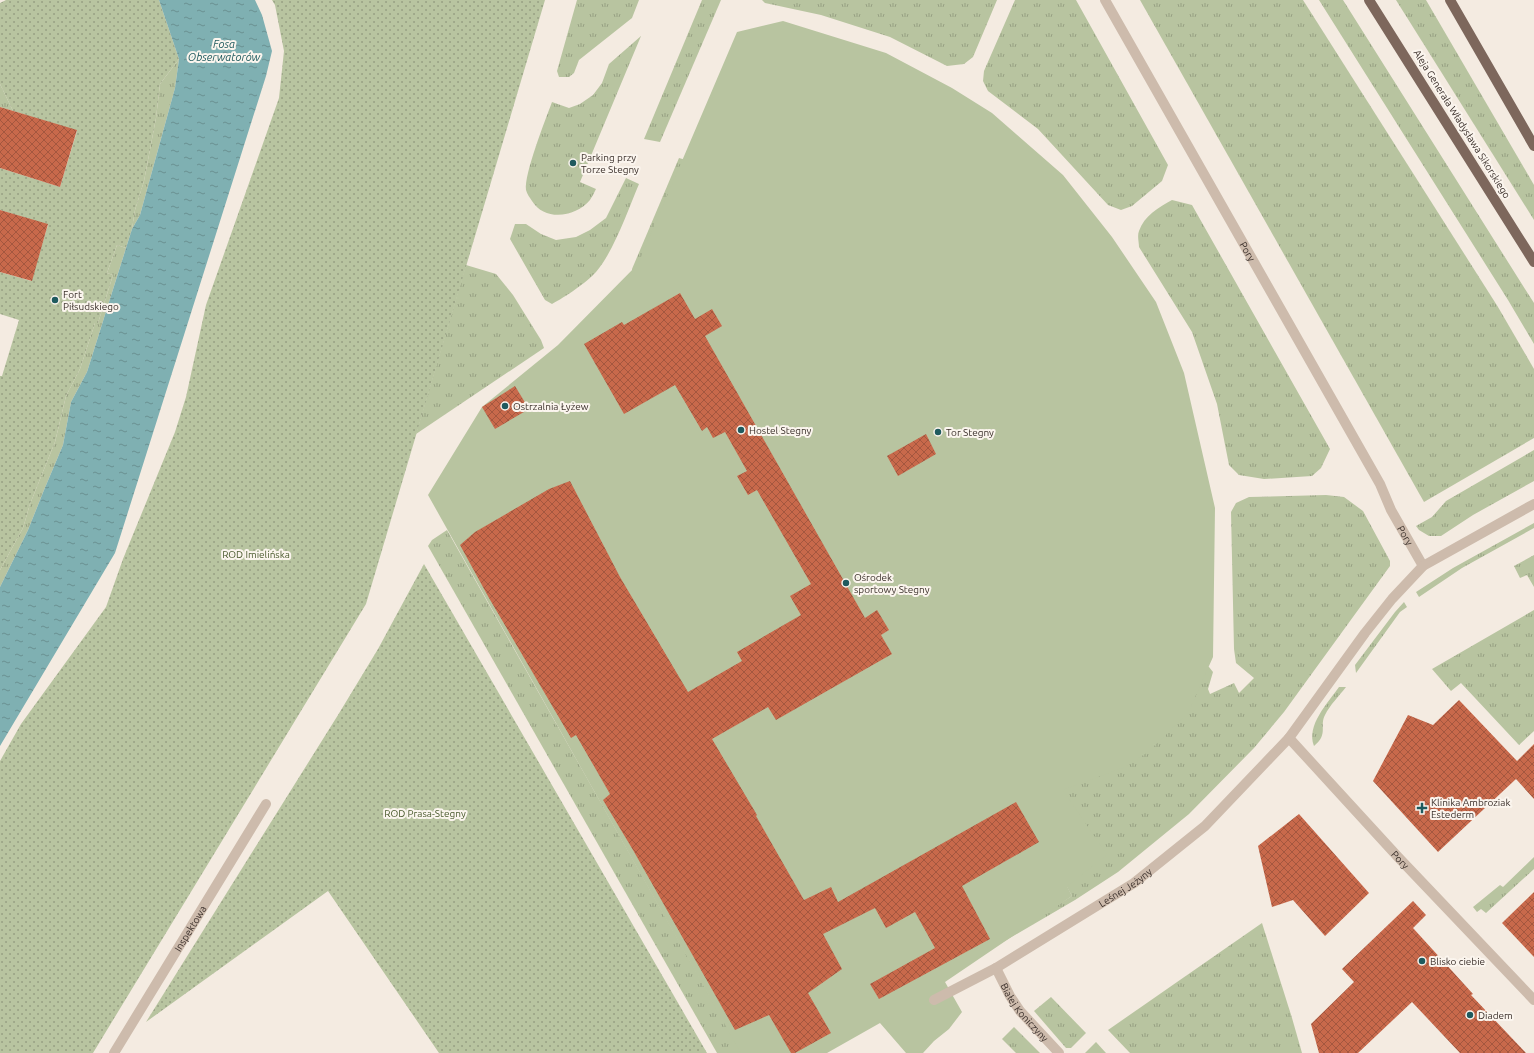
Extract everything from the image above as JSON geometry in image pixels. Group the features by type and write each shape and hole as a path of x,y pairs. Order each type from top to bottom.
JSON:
{"main road":[{"name":"Aleja Generała Władysława Sikorskiego","path":"1369,0 1534,262"},
{"path":"1450,0 1534,146"}],"street":[{"name":"Pory","path":"1105,0 1380,484 1391,510 1423,566"},
{"path":"1289,738 1365,633 1392,599 1423,566 1534,504"},
{"name":"Pory","path":"1289,738 1402,861 1534,1000"},
{"name":"Leśnej Jeżyny","path":"934,1000 996,968 1134,883 1205,826 1289,738"},
{"name":"Inspektowa","path":"114,1053 266,804"},
{"name":"Białej Koniczyny","path":"996,968 1010,996 1020,1011 1059,1053"}],"green space":[{"name":"Fort Piłsudskiego","path":"6,0 159,0 179,59 160,84 156,118 144,181 126,248 117,245 107,273 113,275 98,323 95,323 80,369 66,396 55,442 30,504 23,528 0,570 0,376 2,376 19,320 0,314 0,272 31,281 48,225 0,210 0,168 60,187 77,131 13,111 0,84 0,3"},
{"name":"ROD Imielińska","path":"272,0 545,0 366,604 93,1053 0,1053 0,761 21,724 106,607 123,559 175,432 186,397 206,305 279,98 284,51 275,5"},
{"path":"577,0 639,0 632,18 579,60 574,73 569,77 559,77 557,71"},
{"path":"702,0 721,0 660,142 644,139"},
{"path":"762,0 997,0 973,57 964,64 947,66 890,37 821,15 765,3"},
{"path":"1015,0 1076,0 1168,165 1162,181 1132,206 1121,210 1108,205 1038,129 988,91 983,81 984,71"},
{"path":"1140,0 1303,0 1498,307 1534,369 1534,438 1424,502"},
{"path":"1319,0 1343,0 1534,303 1534,344 1508,300"},
{"path":"1396,0 1426,0 1534,185 1534,220"},
{"name":"Ośrodek sportowy Stegny","path":"783,21 886,53 952,88 992,113 1063,175 1112,237 1156,302 1184,373 1215,508 1213,657 1188,713 1148,752 1125,767 1063,790 1107,855 1067,886 1072,896 945,982 962,1012 949,1029 934,1041 923,1053 906,1053 880,1023 827,1053 741,1053 428,495 482,407 558,345 638,264 737,32"},
{"path":"641,36 580,182 596,189 590,200 577,210 561,215 545,212 538,208 526,190 526,182 536,147 552,102 569,108 580,104 593,95 602,83 609,64"},
{"path":"179,59 175,88 140,215 132,229 135,210 144,181 156,118 160,84"},
{"path":"0,84 13,111 0,107"},
{"path":"679,158 686,160 667,234 632,274 632,269"},
{"path":"626,178 639,184 620,230 603,263 587,281 563,298 552,304 545,300 510,239 515,224 526,224 541,234 556,240 576,237 590,230 606,218"},
{"path":"1172,200 1192,205 1330,449 1321,468 1312,476 1264,479 1239,475 1229,465 1217,404 1192,332 1139,247 1138,233 1144,221 1157,209"},
{"path":"117,245 126,248 87,372 71,402 63,445 28,530 0,587 0,570 23,528 30,504 55,442 66,396 80,369 95,323 98,323 113,275 107,273"},
{"path":"466,265 496,274 513,295 541,340 544,348 416,434"},
{"path":"1534,450 1534,481 1473,515 1441,536 1429,536 1419,530 1416,526 1432,517 1446,501"},
{"path":"1326,495 1344,497 1363,511 1390,561 1390,566 1284,712 1254,748 1189,814 1118,872 1075,900 924,988 1072,896 1041,840 1052,782 1188,657 1209,667 1213,672 1208,689 1210,694 1234,683 1239,693 1254,678 1236,663 1234,649 1231,512 1236,503 1249,497"},
{"path":"1534,523 1534,528 1462,568 1419,597 1416,592 1453,568"},
{"path":"447,530 742,1053 717,1053 428,546 432,540"},
{"path":"1534,555 1534,587 1527,575 1520,578 1514,566"},
{"name":"ROD Prasa-Stegny","path":"424,564 707,1053 439,1053 328,891 146,1022 338,715 378,649"},
{"path":"1404,602 1407,607 1400,612 1356,673 1355,665"},
{"path":"1534,610 1534,731 1519,745 1461,683 1451,691 1432,669"},
{"path":"1339,687 1346,687 1325,715 1323,719 1321,738 1314,746 1312,738 1315,722"},
{"path":"1534,857 1534,869 1486,913 1481,909 1477,912 1473,907 1500,885 1503,887"},
{"path":"1262,923 1302,1053 1130,1053 1108,1030"},
{"path":"1051,997 1086,1033 1071,1048 1066,1048 1034,1011"},
{"path":"1014,1027 1040,1053 1016,1053 1002,1039"},
{"path":"1096,1042 1106,1053 1085,1053"}],"water":[{"name":"Fosa Obserwatorów","path":"159,0 255,0 262,15 272,51 266,76 115,553 0,746 0,587 28,530 63,445 71,402 87,372 132,229 140,215 175,88 179,59"}],"building":[{"path":"0,107 77,130 60,187 0,168"},
{"path":"0,210 48,224 32,281 0,272"},
{"path":"680,293 695,319 712,309 722,326 705,336 865,618 877,610 889,630 881,635 892,654 776,720 768,707 712,739 757,815 756,816 804,900 831,887 838,902 1016,802 1039,842 962,886 990,939 879,999 870,984 935,948 915,912 886,928 875,908 823,934 842,969 808,993 831,1033 795,1053 791,1053 769,1015 735,1030 603,800 610,794 576,735 571,738 489,598 460,545 475,532 549,489 570,481 620,577 688,692 742,661 737,652 801,615 790,596 811,584 757,490 748,495 737,476 747,471 725,432 713,438 707,427 702,431 675,385 624,414 584,344 622,322 624,325"},
{"path":"515,386 529,409 495,429 482,407"},
{"path":"926,434 936,454 898,476 887,456"},
{"path":"1459,700 1517,761 1534,744 1534,799 1516,779 1438,852 1373,781 1408,715 1433,725"},
{"path":"1299,814 1369,893 1325,936 1293,900 1272,907 1258,846"},
{"path":"1534,892 1534,957 1502,923"},
{"path":"1413,901 1426,915 1413,928 1473,994 1471,995 1526,1053 1460,1053 1412,1002 1358,1053 1319,1053 1311,1024 1354,982 1342,969"}],"place":[{"name":"Parking przy Torze Stegny","path":"573,163"},
{"name":"Fort Piłsudskiego","path":"55,300"},
{"name":"Ostrzalnia Łyżew","path":"505,406"},
{"name":"Hostel Stegny","path":"741,430"},
{"name":"Tor Stegny","path":"938,432"},
{"name":"Ośrodek sportowy Stegny","path":"846,583"},
{"name":"Klinika Ambroziak Estederm","path":"1422,808"},
{"name":"Blisko ciebie","path":"1422,961"},
{"name":"Diadem","path":"1470,1015"}]}
